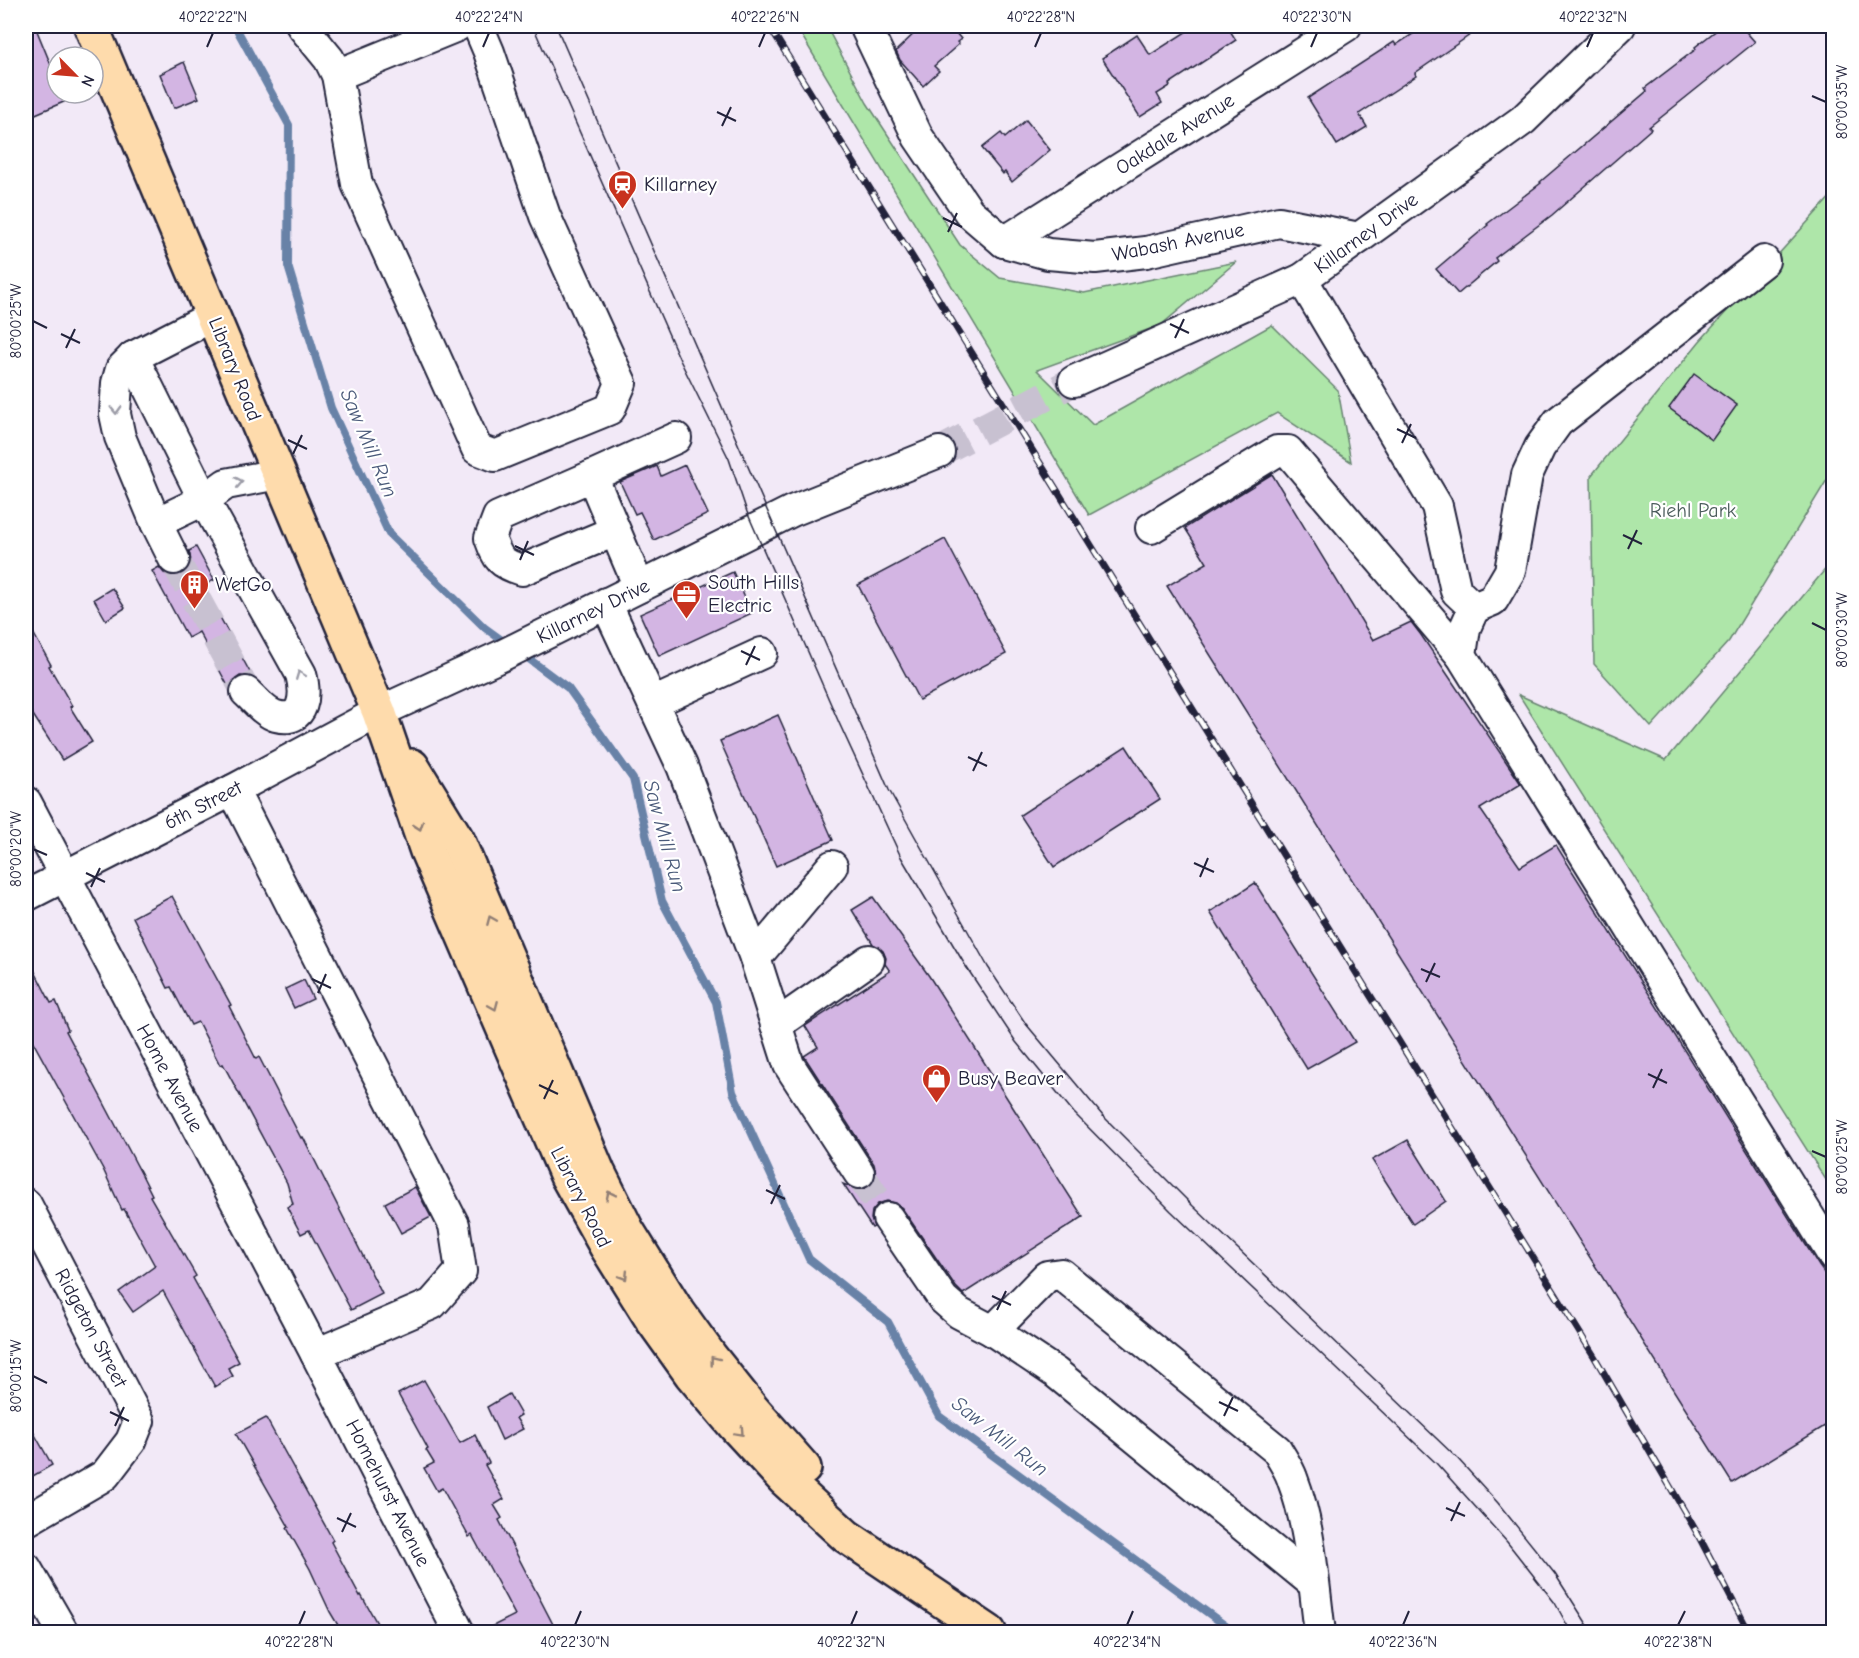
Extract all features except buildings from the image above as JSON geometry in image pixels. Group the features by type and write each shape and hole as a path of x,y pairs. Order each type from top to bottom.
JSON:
{"main road":[{"name":"Library Road","path":"91,26 379,712 458,841 598,1172 627,1230 674,1306 717,1365 798,1462 924,1588 989,1632"}],"street":[{"path":"302,26 329,59 337,75 357,184 477,449 495,456 610,409 621,383 545,216 478,26"},
{"path":"337,75 458,26"},
{"name":"Wabash Avenue","path":"865,26 918,137 969,212 1004,242 1048,254 1095,258 1146,252 1279,222 1359,238"},
{"name":"Oakdale Avenue","path":"1004,242 1346,26"},
{"name":"Killarney Drive","path":"1074,381 1302,279 1523,120 1620,26"},
{"path":"1461,655 1465,628 1474,609 1493,600 1510,571 1527,475 1540,447 1558,422 1764,261"},
{"path":"1302,279 1437,506 1456,591 1474,609"},
{"path":"174,559 156,523 120,437 115,414 117,383 121,369 133,357 213,316"},
{"path":"133,357 204,500 301,674 305,688 304,703 295,714 286,717 276,716 266,710 246,692"},
{"path":"615,531 522,570 506,565 498,559 490,538 498,517 676,438"},
{"path":"1151,528 1277,450 1288,451 1461,655 1833,1257"},
{"name":"Killarney Drive","path":"379,712 501,656 792,511 939,452"},
{"path":"156,523 204,500 226,484 278,474"},
{"path":"592,476 639,587"},
{"path":"606,603 672,741 755,958 789,1065 859,1173"},
{"path":"653,703 762,653"},
{"name":"6th Street","path":"26,896 379,712"},
{"path":"233,790 454,1225 461,1271 432,1304 316,1354"},
{"name":"Home Avenue","path":"26,802 316,1354"},
{"path":"755,958 832,866"},
{"path":"776,1025 869,960"},
{"name":"Ridgeton Street","path":"26,1204 139,1421 132,1441 105,1475 26,1521"},
{"path":"888,1218 942,1299 959,1313 1056,1372 1313,1583"},
{"path":"993,1332 1047,1276 1061,1274 1277,1450 1292,1478 1306,1526 1320,1632"},
{"name":"Homehurst Avenue","path":"316,1354 459,1632"},
{"path":"26,1568 63,1632"}],"green space":[{"path":"796,26 826,26 867,103 960,245 1000,278 1084,293 1236,262 1161,325 1037,370 1093,425 1272,325 1338,390 1351,462 1277,413 1089,515"},
{"name":"Riehl Park","path":"1833,194 1833,470 1729,641 1651,727 1594,664 1591,476 1699,342"},
{"path":"1833,560 1833,1191 1519,695 1666,760"}],"waterway":[{"name":"Saw Mill Run","path":"235,26 289,125 288,266 331,408 389,534 485,628 510,646"},
{"name":"Saw Mill Run","path":"521,653 568,688 633,779 662,901 716,1002 733,1092 809,1259 888,1322 939,1416 1234,1632"}],"tunnel":[{"path":"939,452 1074,381"},
{"path":"174,559 246,692"},
{"path":"859,1173 888,1218"}],"tram line":[{"path":"533,26 680,360 729,459 747,512 840,725 901,857 965,965 1016,1042 1074,1113 1171,1211 1436,1463 1507,1542 1555,1603 1571,1632"},
{"path":"556,26 889,790 988,967 1026,1024 1103,1116 1193,1206 1458,1459 1498,1503 1555,1574 1592,1632"}],"railway":[{"path":"769,26 1594,1356 1696,1531 1749,1632"}],"place":[{"name":"Killarney","path":"623,210"},
{"name":"WetGo","path":"194,610"},
{"name":"South Hills Electric","path":"687,620"},
{"name":"Busy Beaver","path":"937,1104"}]}
